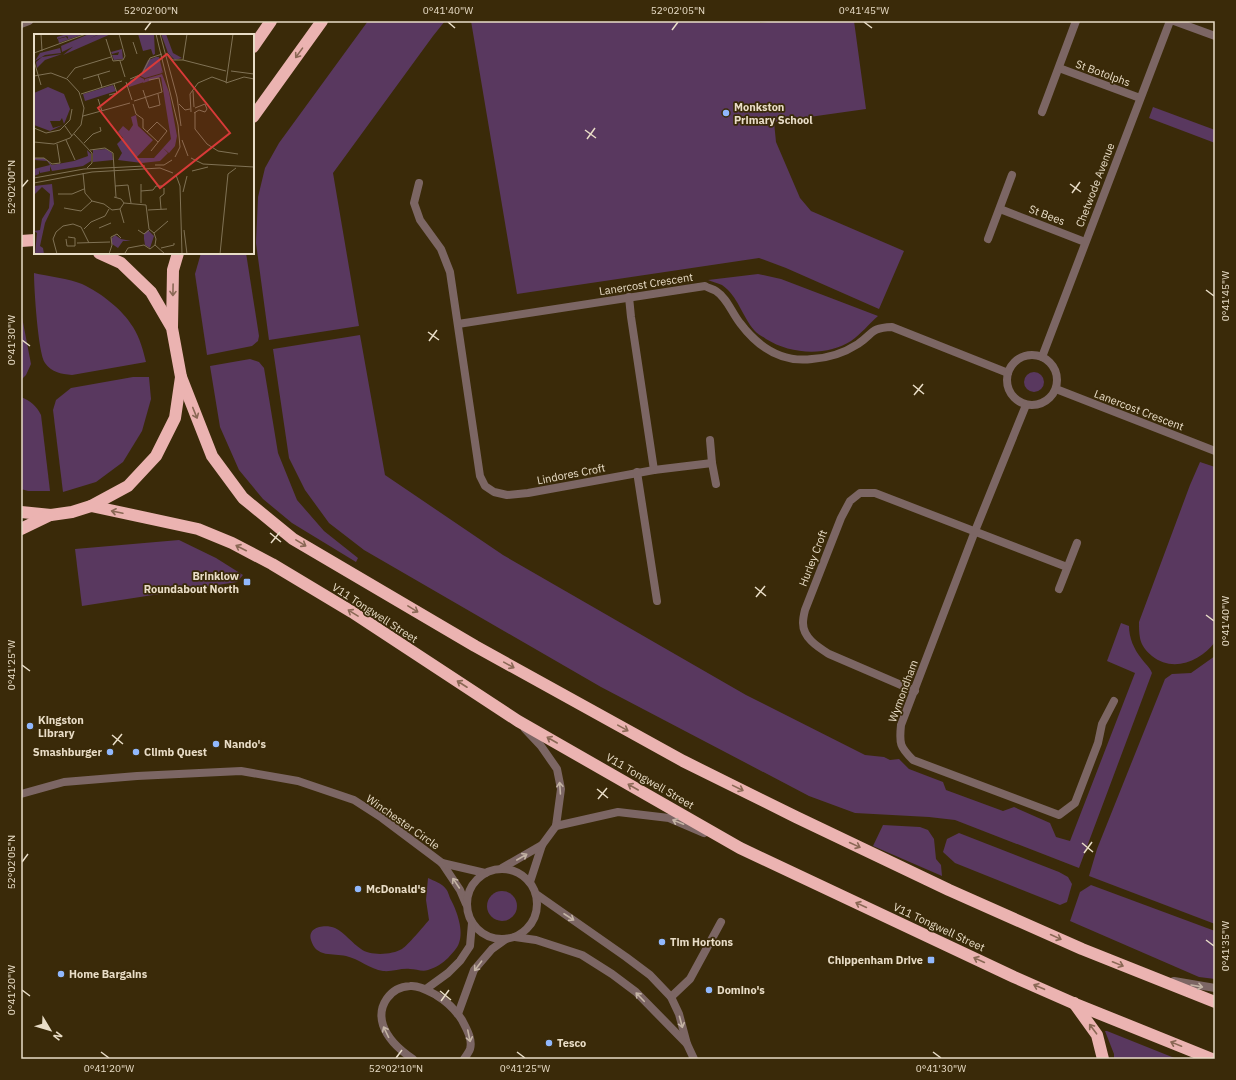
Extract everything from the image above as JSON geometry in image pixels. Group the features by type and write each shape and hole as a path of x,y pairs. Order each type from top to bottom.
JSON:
{"highway":[{"path":"254,46 271,21"},
{"path":"254,116 322,21"},
{"path":"21,241 34,240"},
{"path":"101,254 121,263 151,292 173,331"},
{"path":"21,512 51,515 72,512 91,506 128,486 156,456 174,418 181,377 173,331 173,270 178,254"},
{"name":"V11 Tongwell Street","path":"181,377 212,456 242,498 293,539 475,646 683,761 949,890 1082,949 1215,1002"},
{"name":"V11 Tongwell Street","path":"91,506 198,529 232,543 272,564 352,612 518,721 740,848 1014,977 1212,1059"},
{"path":"21,529 51,515"},
{"path":"1068,1000 1097,1034 1103,1059"}],"street":[{"path":"21,24 29,21"},
{"name":"St Botolphs","path":"1042,112 1076,21"},
{"name":"Chetwode Avenue","path":"1042,357 1170,21"},
{"path":"1174,21 1215,36"},
{"name":"St Botolphs","path":"1059,68 1140,98"},
{"path":"988,239 1012,175"},
{"name":"Lindores Croft","path":"419,183 414,203 420,220 440,249 450,272 480,476 486,486 494,492 500,494 521,494 637,472 712,463"},
{"name":"St Bees","path":"1000,209 1085,242"},
{"name":"Lanercost Crescent","path":"458,324 705,286 717,291 728,304 739,322 770,352 789,359 809,360 826,358 843,352 859,343 868,334 879,328 892,327 1008,373"},
{"path":"629,298 654,470"},
{"path":"1034,355 1042,357 1049,361 1054,367 1057,374 1056,389 1052,396 1040,404 1033,406 1026,405 1018,402 1008,389 1006,381 1008,373 1012,365 1018,359 1025,356 1034,355"},
{"name":"Lanercost Crescent","path":"1056,389 1215,451"},
{"name":"Wymondham","path":"1026,405 975,531 901,725 899,739 903,750 912,760 1059,815 1075,803 1098,743 1102,724 1114,701"},
{"path":"710,440 716,484"},
{"path":"637,472 657,601"},
{"name":"Hurley Croft","path":"914,691 829,654 816,646 807,636 802,623 805,610 841,518 850,501 860,493 875,493 1067,567"},
{"path":"1059,589 1077,543"},
{"path":"518,721 541,746 557,769 561,789 556,826 542,845 530,882"},
{"name":"Winchester Circle","path":"21,794 64,782 137,776 241,771 298,781 354,800 382,818 442,863 460,890 466,904"},
{"path":"556,826 618,812 649,815 669,818 740,848"},
{"path":"506,940 487,936 478,931 472,923 466,904 471,886 485,873 502,868 542,845"},
{"name":"Winchester Circle","path":"442,863 485,873"},
{"path":"458,1014 474,970 492,949 506,940 524,932 536,915 538,905 536,894 530,882 518,872 502,868"},
{"path":"536,894 650,975 671,997 679,1014 687,1044 694,1059"},
{"path":"671,997 690,979 721,922"},
{"path":"426,989 448,973 460,961 470,946 472,923"},
{"path":"515,937 536,940 582,955 612,974 636,992 687,1044"},
{"path":"1152,978 1215,988"},
{"path":"413,1059 403,1053 390,1039 383,1025 381,1013 386,999 394,990 410,986 426,989 446,1001 458,1014 469,1032 471,1048 464,1059"}],"shaded area":[{"path":"368,21 445,21 333,173 359,326 269,340 256,243 258,197 265,168 279,143"},
{"name":"Monkston Primary School","path":"471,21 760,21 760,23 776,21 854,21 866,109 774,122 776,142 800,198 811,211 904,251 879,309 786,268 759,258 517,294"},
{"path":"1153,107 1215,130 1215,143 1149,118"},
{"path":"201,254 246,254 259,336 258,341 252,346 207,355 195,274"},
{"path":"34,273 77,282 96,292 110,302 123,314 133,327 146,362 72,375 60,373 50,369 45,363 40,347"},
{"path":"758,274 781,279 878,316 851,341 831,350 808,352 786,348 757,333 732,295 722,285 708,280"},
{"path":"21,312 31,364 26,375 21,380"},
{"path":"360,335 385,475 503,555 746,695 865,755 884,757 890,760 899,759 909,769 943,782 946,790 1003,811 1014,807 1050,823 1056,837 1070,841 1135,673 1107,661 1121,623 1129,626 1134,647 1138,655 1152,673 1079,868 955,820 855,813 809,796 601,687 364,550 329,523 305,490 289,458 273,349"},
{"path":"250,359 259,362 264,368 278,453 297,500 324,531 358,558 356,562 292,523 263,499 239,470 220,427 210,366"},
{"path":"1034,372 1041,375 1044,382 1041,389 1034,392 1027,389 1024,382 1027,375"},
{"path":"133,377 149,377 151,399 142,431 123,462 96,482 63,492 53,410 56,400 71,388"},
{"path":"21,397 32,404 41,415 50,491 28,491 21,489"},
{"path":"1200,462 1215,467 1215,642 1202,655 1194,659 1177,664 1169,664 1152,656 1144,648 1140,638 1139,622"},
{"path":"179,540 216,558 243,575 237,582 82,606 75,549"},
{"path":"1215,656 1215,924 1089,876 1097,849 1165,679 1172,674 1191,673"},
{"path":"883,825 920,827 928,830 934,839 936,859 941,865 942,876 873,846"},
{"path":"959,833 1059,872 1068,877 1072,884 1067,902 1060,905 955,863 943,852 947,839"},
{"path":"428,878 440,884 447,890 459,921 461,933 457,947 444,962 439,965 426,971 407,969 383,971 351,957 326,954 317,950 313,946 311,935 314,929 327,926 339,930 361,949 370,953 393,953 402,949 429,920 426,900"},
{"path":"1091,885 1215,931 1215,979 1199,977 1070,921 1080,892"},
{"path":"502,891 508,892 516,900 516,912 508,920 502,921 496,920 488,912 487,906 488,900 496,892"},
{"path":"1105,1031 1177,1059 1114,1059 1114,1054"}],"place":[{"name":"Monkston Primary School","path":"726,113"},
{"name":"Brinklow Roundabout North","path":"247,582"},
{"name":"Kingston Library","path":"30,726"},
{"name":"Nando's","path":"216,744"},
{"name":"Smashburger","path":"110,752"},
{"name":"Climb Quest","path":"136,752"},
{"name":"McDonald's","path":"358,889"},
{"name":"Tim Hortons","path":"662,942"},
{"name":"Chippenham Drive","path":"931,960"},
{"name":"Home Bargains","path":"61,974"},
{"name":"Domino's","path":"709,990"},
{"name":"Tesco","path":"549,1043"}]}
